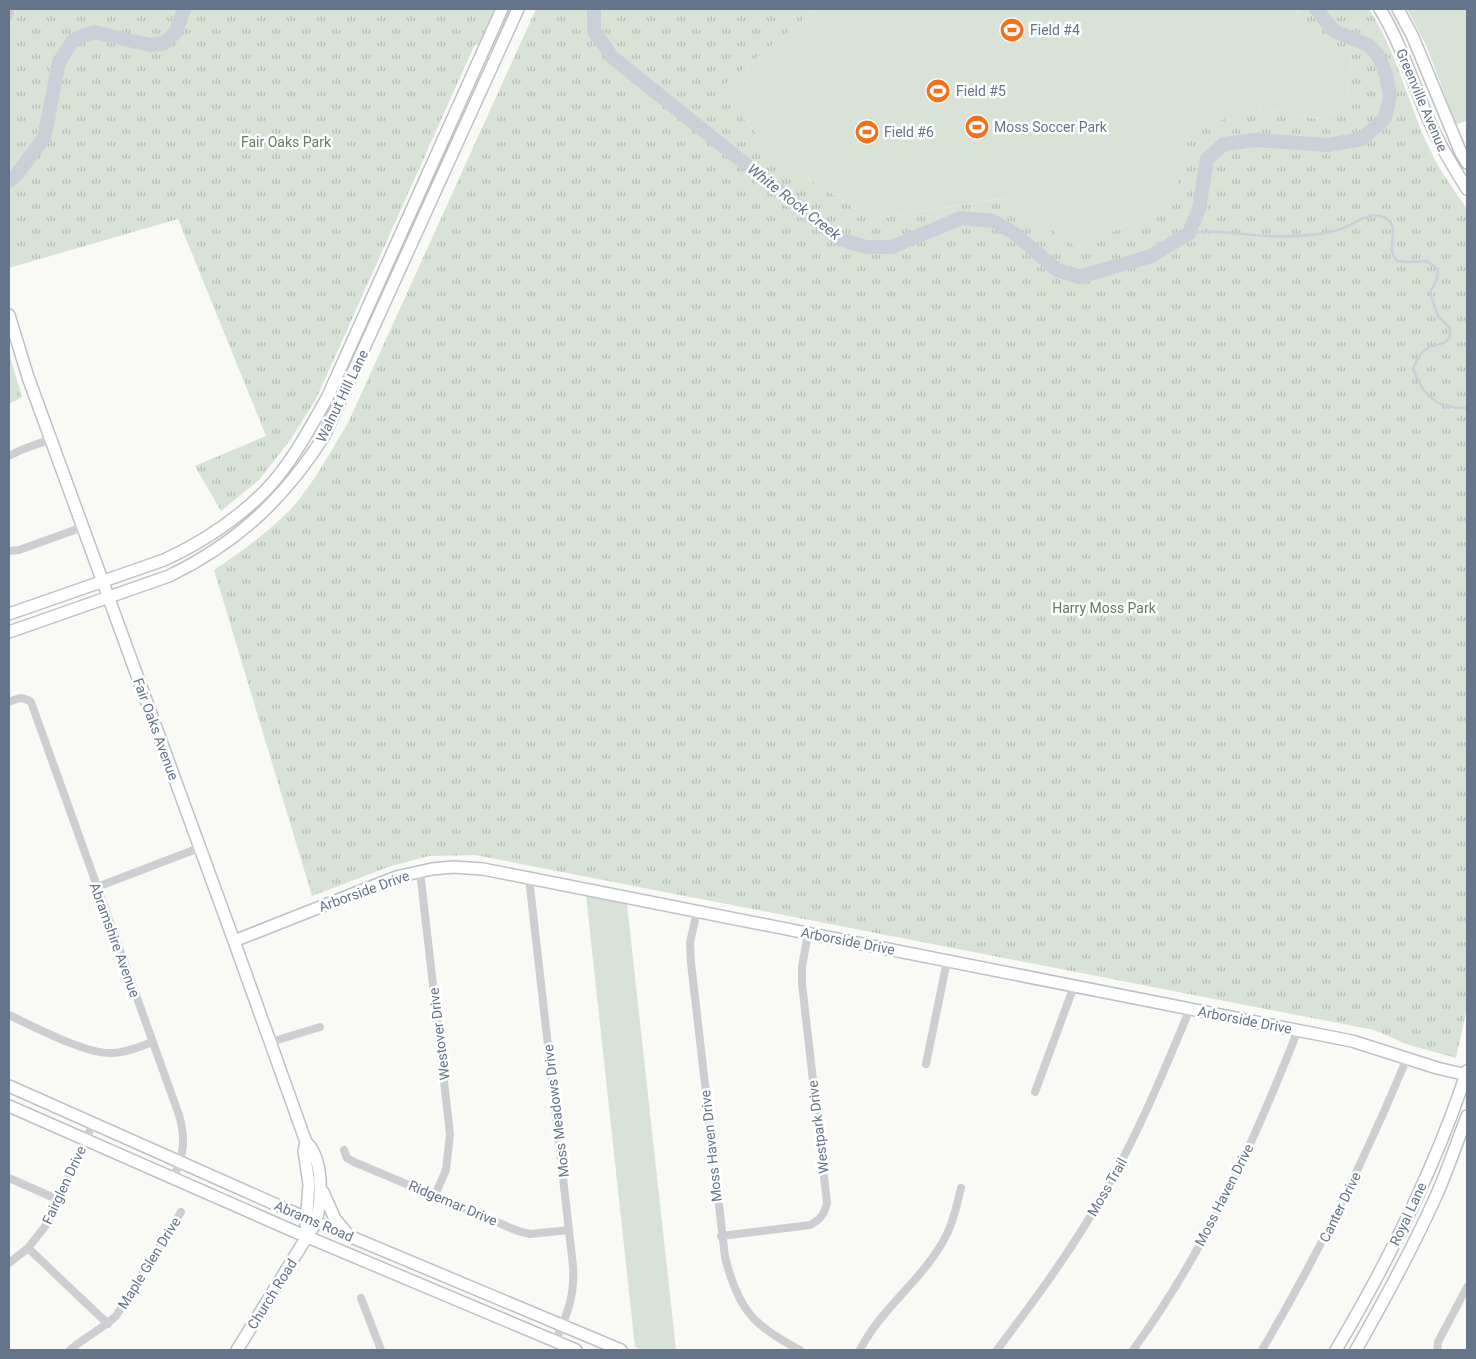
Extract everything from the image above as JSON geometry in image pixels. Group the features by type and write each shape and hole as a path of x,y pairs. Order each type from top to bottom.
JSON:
{"main road":[{"name":"Walnut Hill Lane","path":"9,614 183,552 199,543 243,511 266,490 310,428 327,398 502,9"},
{"name":"Walnut Hill Lane","path":"9,632 169,576 194,564 236,536 258,517 297,475 324,436 518,9"},
{"name":"Greenville Avenue","path":"1380,9 1398,43 1431,124 1448,159 1467,189"},
{"name":"Greenville Avenue","path":"1398,9 1412,35 1464,158"},
{"name":"Fair Oaks Avenue","path":"9,315 28,377 82,527 306,1142 312,1148 321,1186 320,1202 311,1220 307,1237"},
{"name":"Arborside Drive","path":"234,941 396,877 420,871 453,867 482,869 1352,1041 1437,1068 1467,1074"},
{"name":"Royal Lane","path":"1336,1350 1373,1287 1402,1228 1432,1162 1467,1074"},
{"name":"Abrams Road","path":"9,1086 311,1220 622,1350"},
{"name":"Abrams Road","path":"9,1106 307,1237 576,1350"},
{"name":"Royal Lane","path":"1356,1350 1420,1231 1438,1192 1467,1116"},
{"name":"Fair Oaks Avenue","path":"306,1142 304,1151 309,1184 311,1220"},
{"path":"321,1186 335,1219 351,1236"},
{"name":"Church Road","path":"237,1350 307,1237"}],"street":[{"path":"9,16 10,9"},
{"path":"9,456 52,440"},
{"path":"9,551 19,550 82,527"},
{"name":"Abramshire Avenue","path":"9,702 19,698 25,698 30,702 183,1128 184,1138 180,1163 173,1178"},
{"path":"97,887 199,848"},
{"name":"Westover Drive","path":"420,871 450,1134 446,1170 435,1195"},
{"name":"Moss Meadows Drive","path":"529,878 573,1266 571,1303 555,1342"},
{"name":"Moss Haven Drive","path":"697,911 690,943 690,963 721,1236 730,1280 745,1309 772,1336 800,1350"},
{"name":"Westpark Drive","path":"721,1236 810,1225 821,1218 825,1212 827,1204 802,984 802,967 808,933"},
{"path":"926,1064 947,961"},
{"path":"1035,1092 1074,986"},
{"name":"Moss Trail","path":"997,1350 1038,1297 1109,1185 1160,1082 1190,1009"},
{"path":"9,1015 91,1050 111,1053 152,1042"},
{"path":"270,1042 320,1027"},
{"name":"Moss Haven Drive","path":"1133,1350 1159,1314 1187,1267 1234,1178 1273,1095 1298,1030"},
{"name":"Canter Drive","path":"1262,1350 1300,1283 1347,1193 1407,1058"},
{"name":"Fairglen Drive","path":"9,1263 28,1248 47,1224 92,1124"},
{"name":"Ridgemar Drive","path":"344,1150 347,1158 354,1162 518,1231 530,1234 569,1230"},
{"path":"9,1178 58,1200"},
{"path":"860,1350 870,1333 936,1253 953,1221 961,1188"},
{"name":"Maple Glen Drive","path":"70,1350 86,1337 108,1324 121,1310 181,1212"},
{"path":"28,1248 108,1324"},
{"path":"1437,1350 1438,1342 1467,1287"},
{"path":"361,1298 382,1350"}],"green space":[{"name":"Fair Oaks Park","path":"9,9 511,9 491,51 475,44 316,399 291,439 259,480 221,511 195,466 266,436 178,219 9,268"},
{"name":"Harry Moss Park","path":"536,9 816,9 718,90 783,164 873,219 1006,198 1076,247 1176,204 1185,134 1257,107 1316,119 1346,108 1352,56 1302,31 1296,9 1369,9 1395,60 1430,150 1467,209 1467,1007 1456,1058 1409,1045 1374,1030 475,855 429,856 391,866 312,896 214,570 254,542 290,510 314,479 348,423"},
{"name":"Moss Soccer Park","path":"816,9 1296,9 1302,31 1352,56 1346,108 1316,119 1257,107 1176,204 1076,247 1005,198 873,219 783,164 718,90"},
{"path":"1407,9 1467,9 1467,121 1456,124 1426,45"},
{"path":"9,353 22,397 9,404"},
{"path":"586,895 627,904 676,1350 643,1350 635,1347"}],"waterway":[{"name":"White Rock Creek","path":"9,181 17,174 44,138 59,62 73,40 94,32 150,45 165,43 176,32 184,9"},
{"name":"White Rock Creek","path":"594,9 594,31 612,57 839,239 866,247 892,247 961,218 993,221 1014,233 1057,270 1079,277 1151,256 1189,233 1199,209 1207,159 1224,144 1255,140 1328,145 1362,139 1385,118 1390,96 1386,74 1378,55 1368,45 1334,31 1316,9"},
{"path":"1189,233 1209,232 1305,236 1341,229 1369,216 1375,215 1387,219 1392,225 1392,252 1397,261 1427,261 1438,269 1437,279 1430,293 1438,316 1450,328 1450,337 1447,340 1429,347 1419,356 1413,369 1417,379 1427,394 1433,399 1447,406 1467,408"}],"place":[{"name":"Field #4","path":"1012,30"},
{"name":"Field #5","path":"938,91"},
{"name":"Moss Soccer Park","path":"977,127"},
{"name":"Field #6","path":"867,132"}]}
